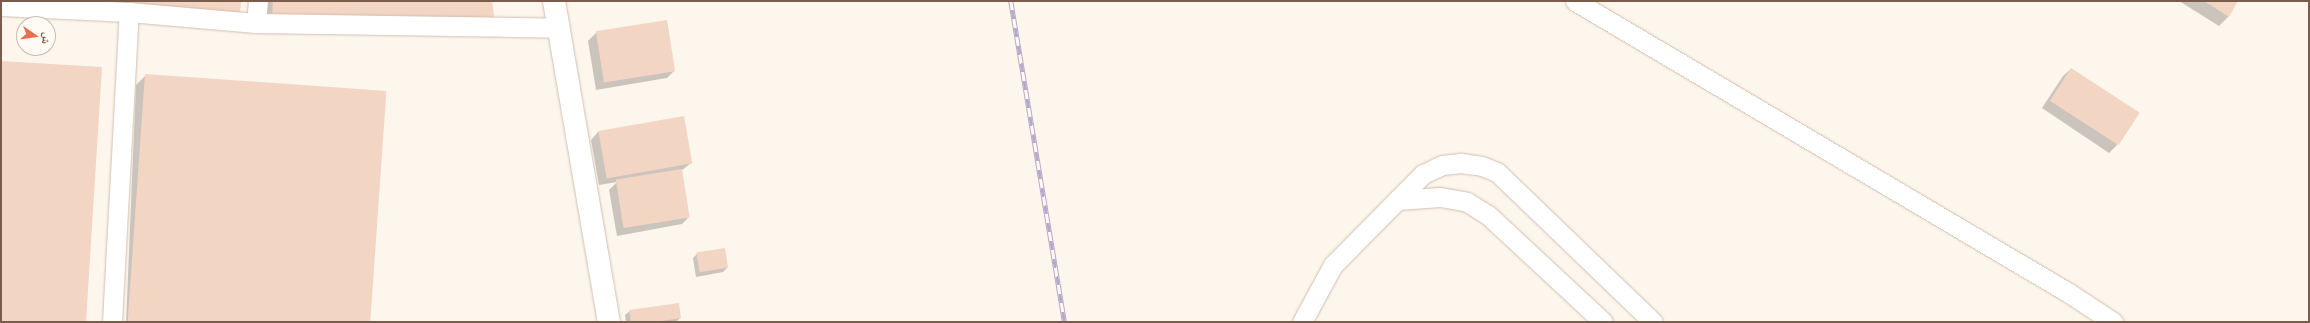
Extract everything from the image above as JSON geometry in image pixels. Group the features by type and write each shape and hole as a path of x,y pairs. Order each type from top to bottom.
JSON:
{"street":[{"path":"554,1 610,322"}],"lane":[{"path":"256,24 258,1"},
{"path":"1574,1 2069,293 2113,322"},
{"path":"12,5 129,12 256,24 559,28"},
{"path":"112,322 129,12"},
{"path":"1302,322 1333,265 1397,200 1423,174 1442,165 1461,163 1482,166 1497,172 1653,322"},
{"path":"1397,200 1440,197 1467,202 1488,215 1603,322"}],"building":[{"path":"40,1 241,1 240,15"},
{"path":"273,1 492,1 495,23 272,20"},
{"path":"2204,1 2238,1 2229,17"},
{"path":"667,20 675,71 604,83 596,31"},
{"path":"1,61 102,67 86,322 1,322"},
{"path":"2071,68 2140,113 2119,145 2050,101"},
{"path":"145,74 386,91 370,322 128,321"},
{"path":"684,116 692,163 607,178 598,131"},
{"path":"682,169 690,217 623,228 616,179"},
{"path":"725,248 728,268 699,272 696,253"},
{"path":"679,303 681,318 655,322 631,322 629,310"}],"railway":[{"path":"1011,1 1065,322"}]}
